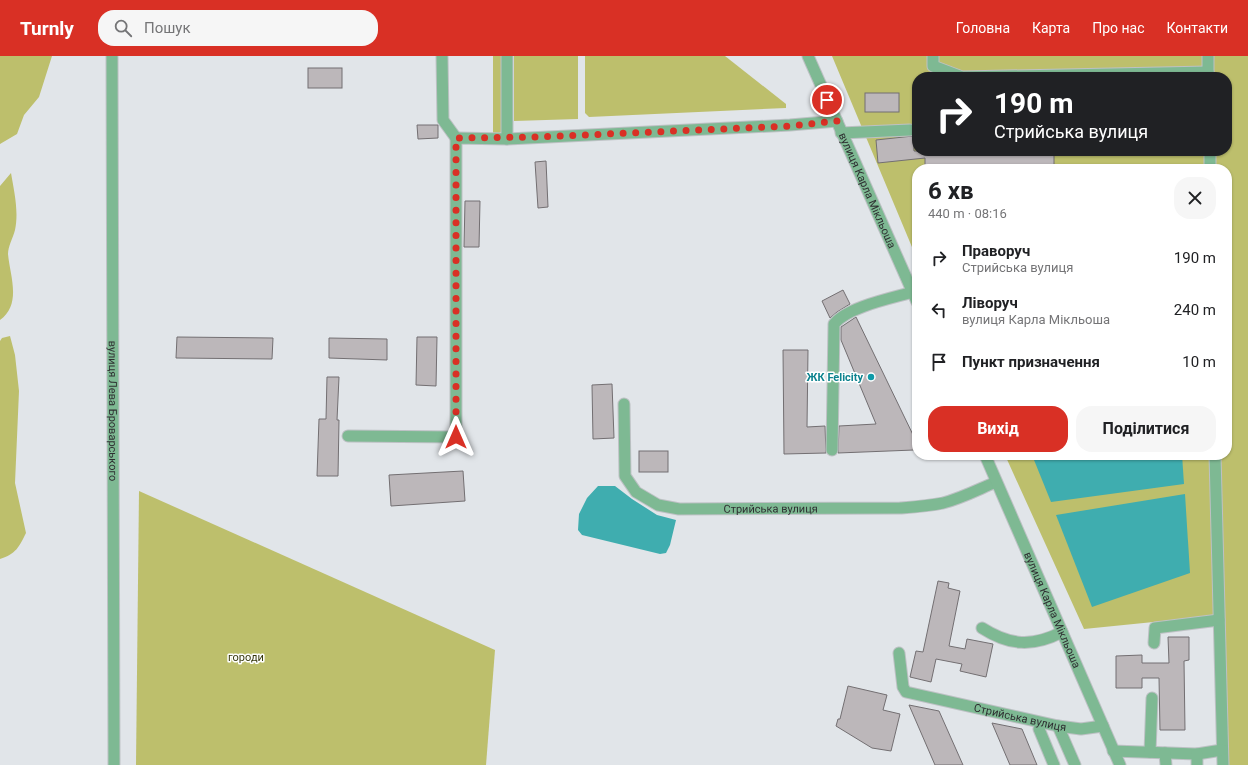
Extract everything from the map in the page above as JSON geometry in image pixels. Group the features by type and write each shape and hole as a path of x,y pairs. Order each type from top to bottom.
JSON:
{"street":[{"name":"вулиця Лева Броварського","path":"112,56 114,765"},
{"path":"348,436 456,437 456,138 442,120 442,56"},
{"path":"507,56 507,139"},
{"name":"вулиця Карла Мікльоша","path":"808,56 912,290"},
{"path":"933,56 933,66 949,72"},
{"path":"1208,56 1208,72"},
{"path":"456,138 507,139 790,126 837,121"},
{"path":"841,133 910,130"},
{"path":"832,450 834,324 837,320 865,306 912,298"},
{"name":"Стрийська вулиця","path":"624,404 625,476 636,492 658,505 679,509 922,507 943,503 996,482"},
{"name":"вулиця Карла Мікльоша","path":"987,460 1120,765"},
{"path":"1215,460 1222,765"},
{"path":"1154,643 1155,628 1219,620"},
{"path":"982,628 998,638 1007,641 1021,642 1042,640 1062,632"},
{"name":"Стрийська вулиця","path":"899,653 903,687 906,692 1058,726 1081,729 1103,726"},
{"path":"1150,752 1152,698"},
{"path":"1058,726 1075,765"},
{"path":"1039,729 1054,765"},
{"path":"1113,751 1197,754 1222,750"},
{"path":"1166,754 1166,765"},
{"path":"1197,754 1197,765"}],"green space":[{"path":"0,56 52,56 39,97 24,115 17,134 0,144"},
{"path":"493,56 502,56 502,131 493,135"},
{"path":"514,56 578,56 578,119 514,121"},
{"path":"585,56 725,56 786,104 786,108 589,117 585,113"},
{"path":"832,56 1248,56 1248,765 1227,765 1223,615 1084,629 1007,460 1232,460 1232,164 912,164 912,247"},
{"path":"11,173 16,201 15,230 8,254 13,298 7,313 0,320 0,186"},
{"path":"10,336 15,355 19,391 15,483 26,533 16,549 10,555 0,559 0,341 2,338"},
{"name":"городи","path":"139,491 495,650 486,765 136,765"}],"water":[{"path":"1034,460 1182,460 1184,484 1051,502"},
{"path":"598,486 615,486 657,515 676,520 670,545 666,553 660,554 582,535 578,530 579,514 587,498"},
{"path":"1185,494 1190,573 1092,607 1056,515"}],"building":[{"path":"308,68 342,68 342,88 308,88"},
{"path":"865,93 899,93 899,112 865,112"},
{"path":"417,125 438,125 438,138 418,139"},
{"path":"912,136 912,156 1054,156 1054,164 925,164 925,158 878,163 876,140"},
{"path":"546,161 548,207 538,208 535,162"},
{"path":"465,201 480,201 479,247 464,247"},
{"path":"843,290 850,304 830,318 822,301"},
{"path":"856,317 912,433 912,450 838,453 839,426 876,424 841,340 841,327"},
{"path":"177,337 273,338 272,359 176,358"},
{"path":"417,337 437,337 436,386 416,385"},
{"path":"329,338 387,339 387,360 329,358"},
{"path":"783,350 808,350 807,427 825,426 826,453 784,454"},
{"path":"327,377 339,377 337,420 339,420 338,476 317,476 319,419 326,419"},
{"path":"612,384 614,438 593,439 592,385"},
{"path":"639,451 668,451 668,472 639,472"},
{"path":"463,471 465,501 391,506 389,475"},
{"path":"938,581 949,583 948,588 960,591 949,646 965,649 967,639 993,644 986,677 960,671 962,664 936,659 931,682 910,677 916,651 923,652"},
{"path":"1168,637 1189,637 1189,660 1184,661 1185,730 1160,730 1159,678 1142,678 1142,688 1116,688 1116,656 1142,655 1142,663 1169,663"},
{"path":"848,686 887,695 883,710 900,714 891,751 872,748 836,726 838,719 840,719"},
{"path":"909,705 939,711 963,765 935,765"},
{"path":"992,723 1022,729 1037,765 1010,765"}],"place":[{"name":"ЖК Felicity","path":"871,377"}],"route":[{"path":"456,437 456,138 507,139 790,126 837,121 827,100"}]}
